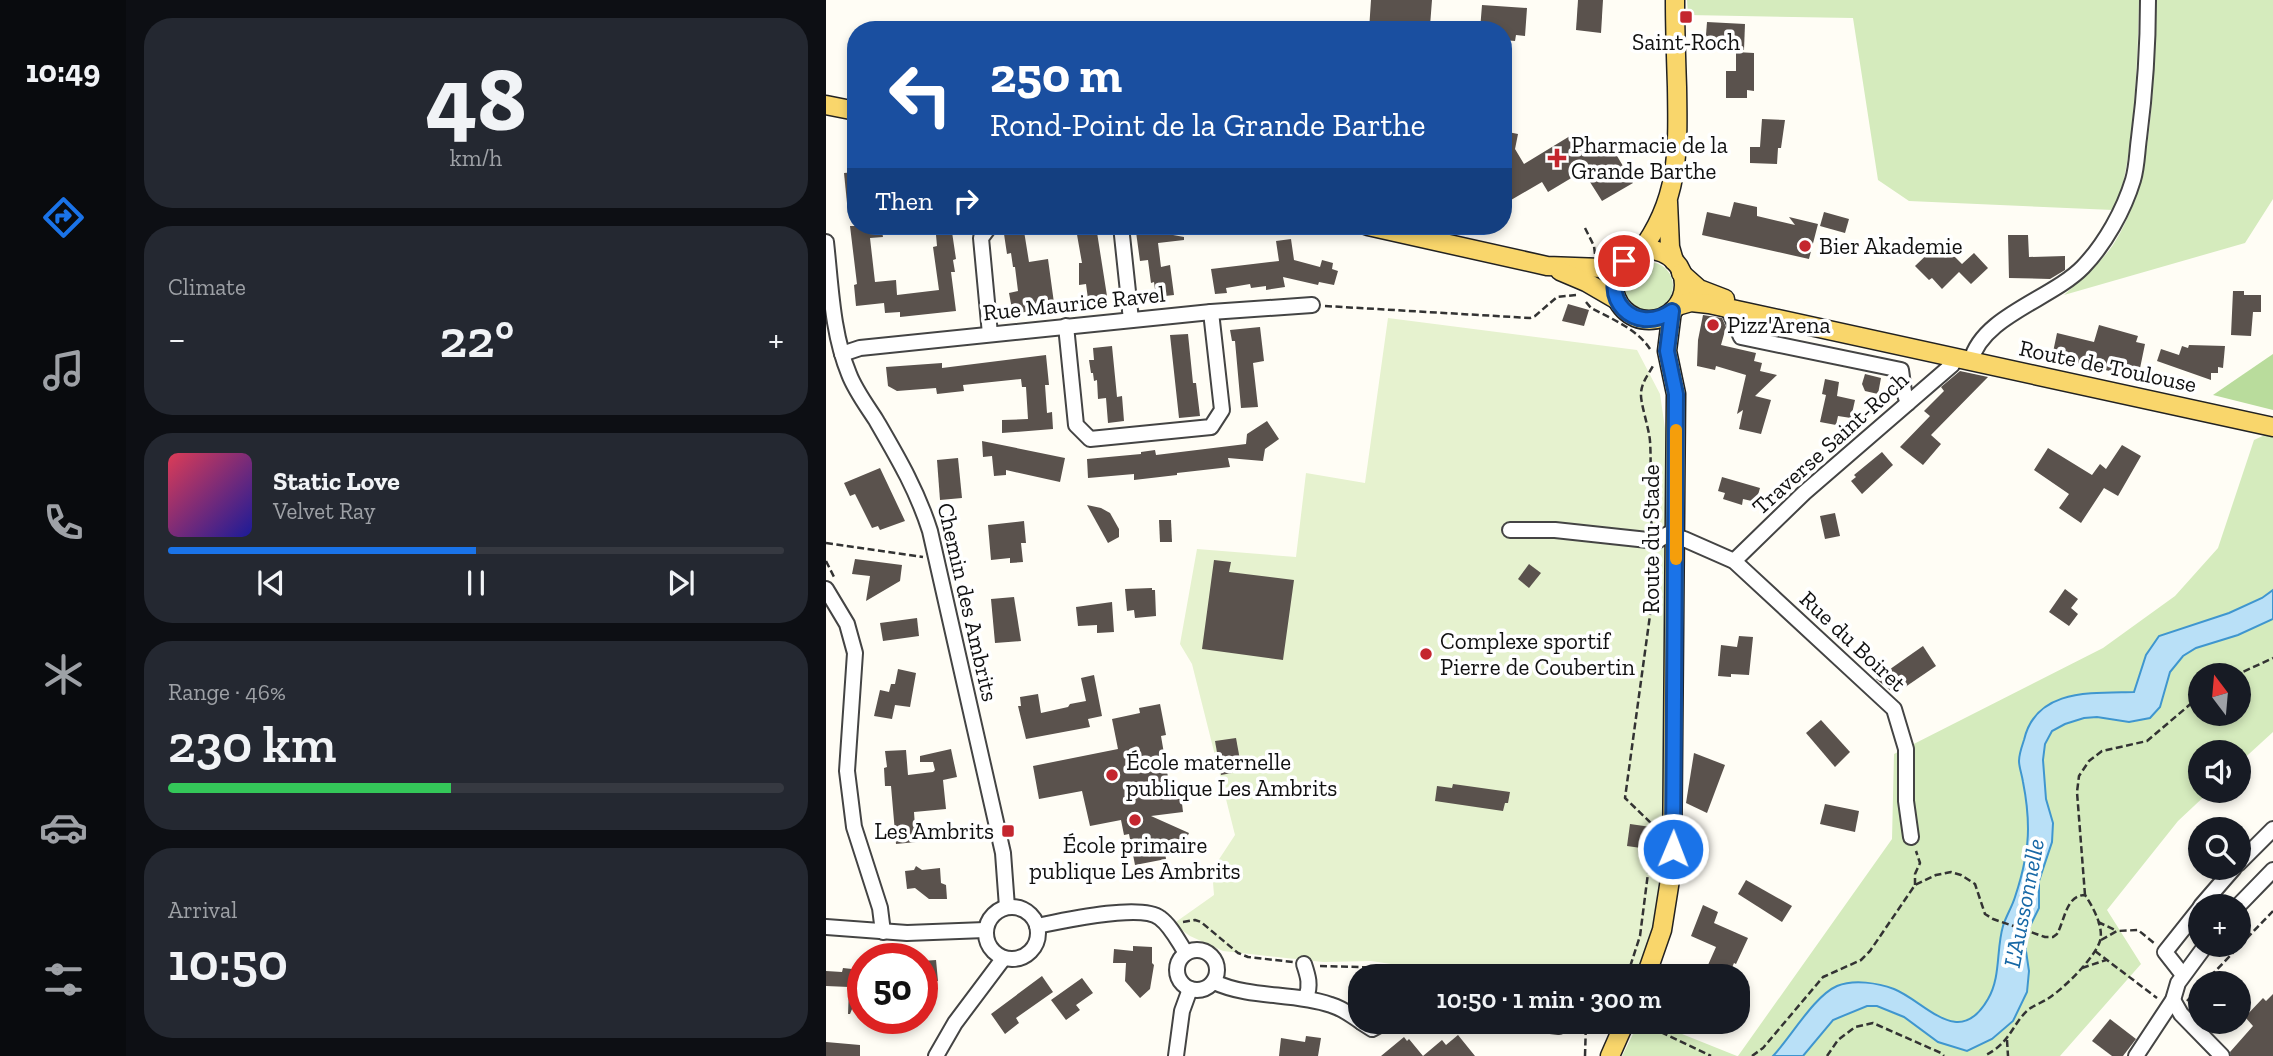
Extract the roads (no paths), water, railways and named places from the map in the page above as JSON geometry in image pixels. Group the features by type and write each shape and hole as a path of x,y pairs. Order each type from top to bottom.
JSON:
{"main road":[{"path":"1408,235 1547,266 1587,282 1617,300 1630,314 1638,318 1656,319 1674,308 1683,290 1670,247 1668,200 1679,138 1675,0"},
{"path":"827,108 847,110"},
{"path":"1640,252 1668,200"},
{"path":"1547,266 1602,268 1640,252 1661,253 1677,267"},
{"path":"1617,300 1615,275 1624,261"},
{"name":"Route de Toulouse","path":"1677,267 1699,289 1711,295 1933,353"},
{"name":"Route de Toulouse","path":"1674,308 1691,302 2273,427"},
{"name":"Route du Stade","path":"1659,356 1674,308"},
{"name":"Route du Stade","path":"1638,318 1676,394 1672,867 1662,930 1650,964"},
{"path":"1611,1056 1620,1034"}],"street":[{"name":"Traverse Saint-Roch","path":"1734,561 1804,493 1952,365 1973,352 1987,334 2067,281 2083,267 2107,234 2134,178 2144,102 2148,0"},
{"path":"983,235 981,238 990,334"},
{"path":"1122,235 1131,320"},
{"name":"Chemin des Ambrits","path":"826,242 828,278 842,354 850,377 920,499 1003,853 1007,907"},
{"name":"Rue Maurice Ravel","path":"842,354 860,348 1066,326 1311,305"},
{"path":"1728,310 1741,337 1901,370 1908,404"},
{"path":"1066,326 1076,425 1090,439 1211,427 1222,410 1211,312"},
{"path":"1510,530 1555,530 1657,541 1668,534 1676,535"},
{"name":"Rue du Boiret","path":"1676,535 1734,561 1894,709 1906,749 1906,801 1911,837"},
{"path":"826,589 847,624 855,653 847,771 854,827 880,908 883,932"},
{"path":"2251,851 2273,829"},
{"path":"2250,894 2273,870"},
{"path":"2211,894 2224,880"},
{"path":"1007,907 1023,909 1034,919 1037,926 1038,934 1032,950 1018,959 1003,959 989,947 985,930 989,919 997,911 1007,907"},
{"path":"1037,926 1129,912 1158,916 1186,953"},
{"path":"2183,975 2165,952 2188,922"},
{"path":"826,927 883,932 985,930"},
{"path":"1193,950 1209,953 1218,966 1214,982 1201,990 1190,989 1179,980 1177,972 1180,958 1193,950"},
{"path":"2197,957 2178,983 2178,1003 2181,1014 2222,1056"},
{"path":"936,1056 955,1023 1003,959"},
{"path":"1304,964 1309,978 1307,998"},
{"path":"1214,982 1245,992 1307,998 1333,1005 1348,1013"},
{"path":"1176,1056 1182,1011 1190,989"},
{"path":"2136,1056 2178,1003"}],"water":[{"name":"L'Aussonnelle","path":"2273,590 2273,619 2238,635 2196,648 2183,656 2170,672 2160,707 2150,718 2129,722 2097,717 2084,718 2052,731 2045,744 2043,760 2046,799 2053,823 2052,842 2039,881 2039,908 2024,938 2029,971 2027,992 2013,1021 1992,1039 1967,1051 1938,1042 1904,1017 1877,1006 1867,1006 1833,1020 1803,1056 1773,1056 1820,998 1844,984 1866,983 1894,989 1942,1018 1954,1022 1966,1021 1977,1014 1988,999 1995,982 2003,926 2018,889 2026,855 2028,817 2019,761 2030,723 2040,711 2053,702 2068,697 2134,692 2146,655 2159,636 2229,613"}],"place":[{"name":"Saint-Roch","path":"1686,17"},
{"name":"Pharmacie de la Grande Barthe","path":"1557,158"},
{"name":"Bier Akademie","path":"1805,246"},
{"name":"Pizz'Arena","path":"1713,325"},
{"name":"Complexe sportif Pierre de Coubertin","path":"1426,654"},
{"name":"École maternelle publique Les Ambrits","path":"1112,775"},
{"name":"École primaire publique Les Ambrits","path":"1135,820"},
{"name":"Les Ambrits","path":"1008,831"}]}
